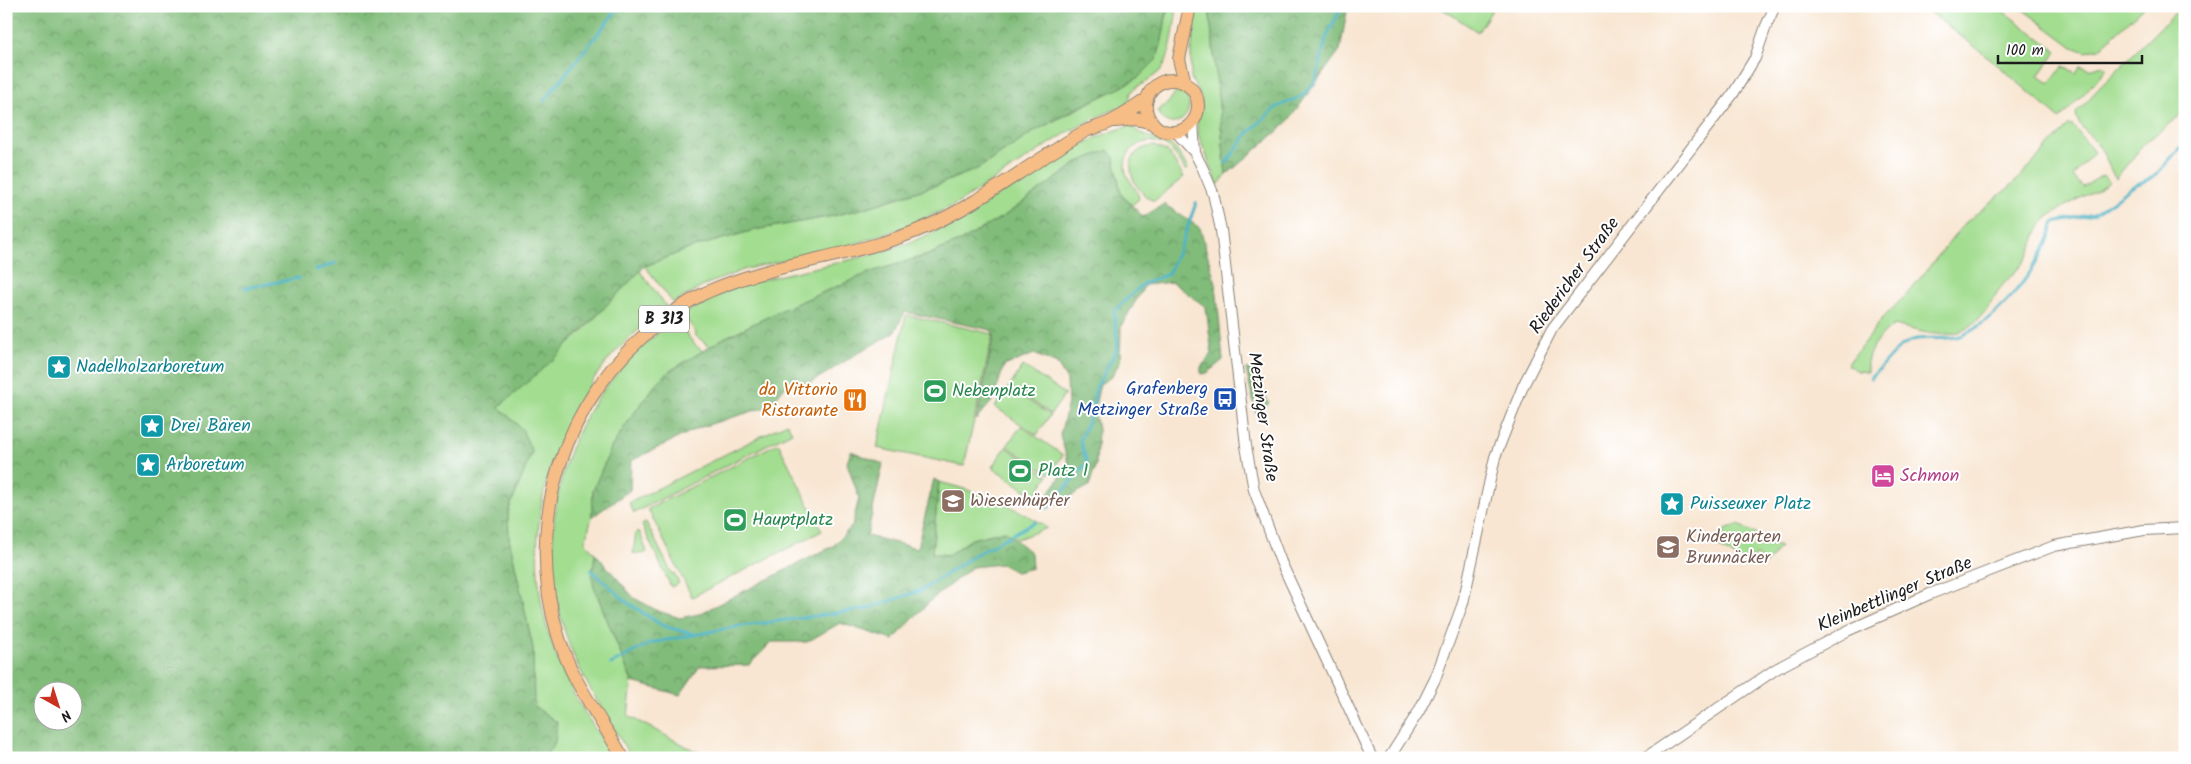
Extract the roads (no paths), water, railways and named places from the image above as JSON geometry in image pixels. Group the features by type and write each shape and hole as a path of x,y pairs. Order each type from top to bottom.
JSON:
{"main road":[{"path":"1169,80 1179,59 1190,6"},
{"path":"1179,59 1185,83 1197,97 1197,114 1188,127 1176,132 1167,132 1152,123 1146,107 1147,99 1156,86 1169,80 1185,83"},
{"name":"B 313","path":"623,758 568,666 557,633 549,597 545,556 546,526 552,492 564,449 580,415 599,383 627,350 648,332 671,313 703,294 743,278 881,244 928,226 1002,186 1086,131 1113,121 1147,99"},
{"name":"B 313","path":"1113,121 1136,119 1152,123"}],"street":[{"name":"Riedericher Straße","path":"1389,758 1430,691 1463,603 1495,458 1523,386 1552,328 1734,94 1755,58 1775,6"},
{"name":"Metzinger Straße","path":"1192,122 1195,153"},
{"name":"Metzinger Straße","path":"1176,132 1195,153 1213,193 1222,230 1246,446 1254,490 1280,562 1372,758"},
{"name":"Kleinbettlinger Straße","path":"1645,758 1776,669 1847,631 1930,594 2054,546 2144,530 2185,528"}],"waterway":[{"path":"544,101 620,6"},
{"path":"1226,163 1248,133 1277,107 1302,96 1316,81 1326,38 1342,6"},
{"path":"1871,378 1894,353 1910,341 1915,339 1957,337 1977,327 2006,302 2031,271 2049,238 2054,222 2094,214 2135,185 2154,177 2185,142"},
{"path":"1048,508 1087,463 1080,440 1090,416 1096,388 1118,347 1114,311 1143,284 1168,274 1182,243 1196,203"},
{"path":"316,270 335,263"},
{"path":"245,288 299,278"},
{"path":"611,664 651,643 735,627 866,609 922,590 978,553 1035,522"},
{"path":"591,570 628,603 663,626 693,634"}],"place":[{"name":"Nadelholzarboretum","path":"59,367"},
{"name":"Nebenplatz","path":"935,391"},
{"name":"Grafenberg Metzinger Straße","path":"1225,399"},
{"name":"da Vittorio Ristorante","path":"855,400"},
{"name":"Drei Bären","path":"152,426"},
{"name":"Arboretum","path":"148,465"},
{"name":"Platz 1","path":"1020,471"},
{"name":"Schmon","path":"1883,476"},
{"name":"Wiesenhüpfer","path":"953,501"},
{"name":"Puisseuxer Platz","path":"1672,504"},
{"name":"Hauptplatz","path":"735,520"},
{"name":"Kindergarten Brunnäcker","path":"1668,547"}]}
